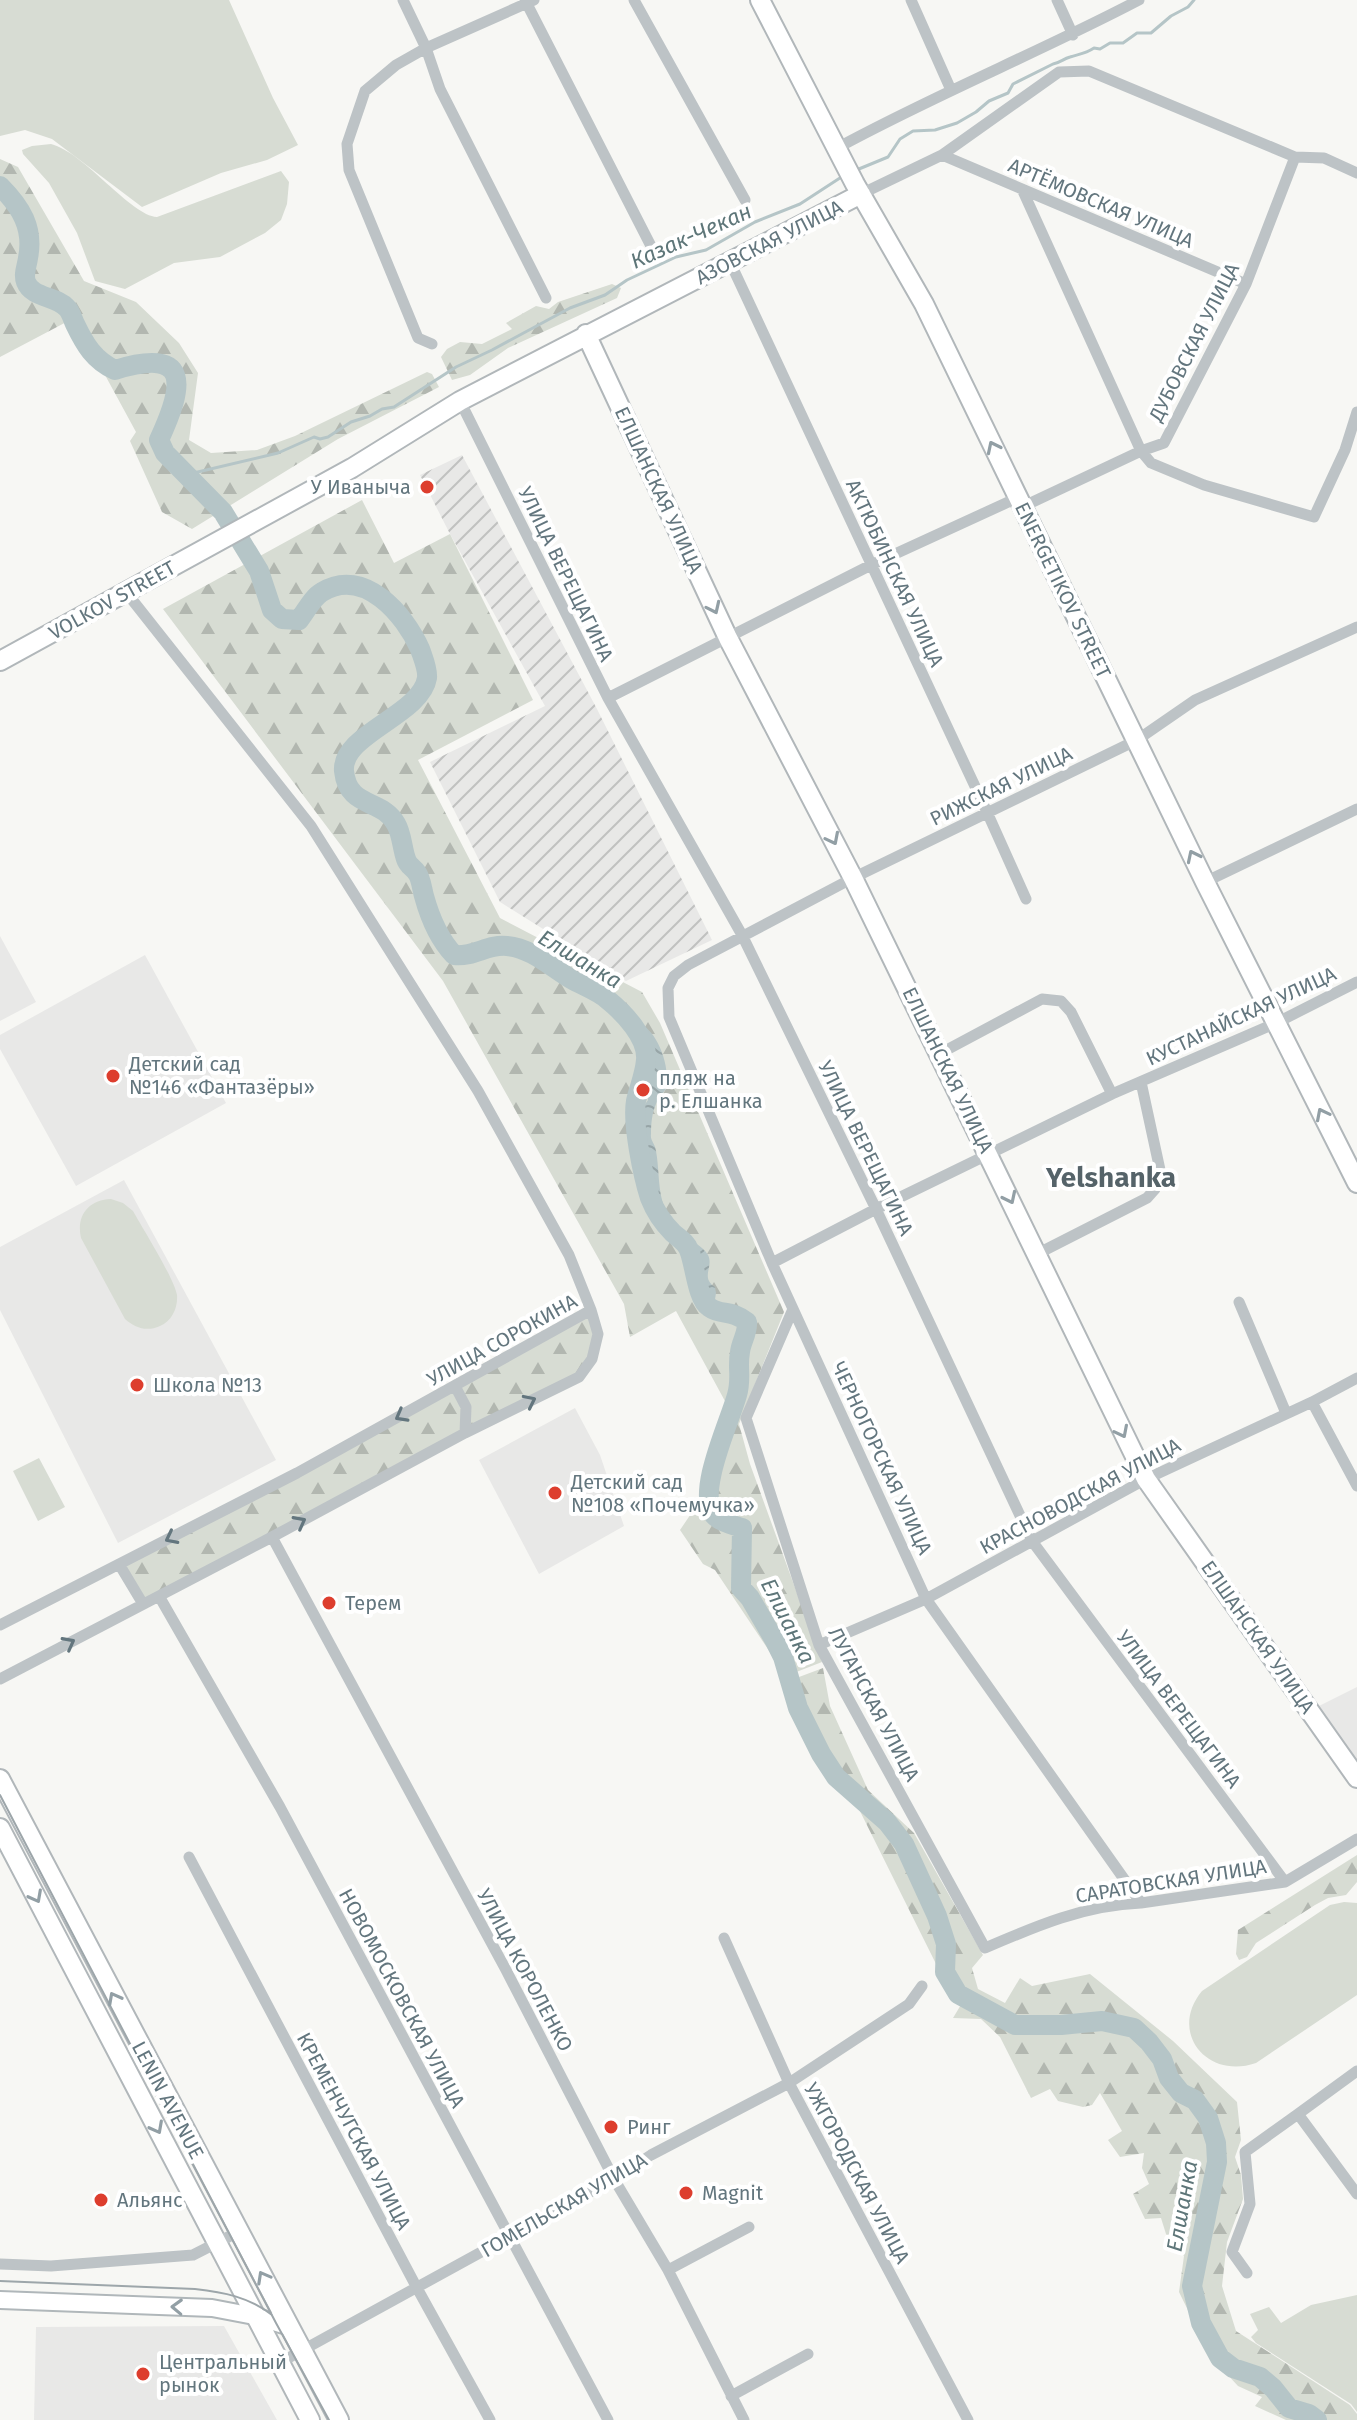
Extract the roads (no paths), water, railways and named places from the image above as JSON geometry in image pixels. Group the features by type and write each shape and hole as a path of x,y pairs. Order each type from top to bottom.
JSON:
{"main road":[{"name":"ENERGETIKOV STREET","path":"760,0 858,189 924,304 1205,882 1357,1183"},
{"name":"АЗОВСКАЯ УЛИЦА","path":"250,524 352,468 460,401 730,262 858,189"},
{"name":"ЕЛШАНСКАЯ УЛИЦА","path":"586,334 728,638 853,878 1146,1479 1357,1778"},
{"name":"VOLKOV STREET","path":"0,661 250,524"},
{"name":"LENIN AVENUE","path":"0,1779 339,2420"},
{"name":"LENIN AVENUE","path":"0,1828 310,2420"}],"street":[{"path":"403,0 426,48 440,89 546,298"},
{"path":"634,0 745,200"},
{"path":"911,0 951,90"},
{"path":"1057,0 1073,35"},
{"path":"840,153 951,90 1073,35 1139,0"},
{"path":"432,344 418,338 349,170 347,144 365,91 396,65 528,1 653,250"},
{"name":"АЗОВСКАЯ УЛИЦА","path":"858,189 942,155 1059,72 1089,71 1295,157 1324,158 1357,173"},
{"name":"АРТЁМОВСКАЯ УЛИЦА","path":"942,155 1246,284"},
{"name":"ДУБОВСКАЯ УЛИЦА","path":"608,698 871,565 1164,443 1246,284 1295,157"},
{"path":"1022,189 1141,451 1151,463 1204,485 1314,517 1345,450 1357,412"},
{"name":"АКТЮБИНСКАЯ УЛИЦА","path":"730,262 1026,899"},
{"name":"УЛИЦА ВЕРЕЩАГИНА","path":"460,401 608,698 742,935 876,1209 1032,1541 1285,1882"},
{"path":"126,592 311,826 478,1091 569,1255 591,1310"},
{"name":"РИЖСКАЯ УЛИЦА","path":"668,988 674,976 688,965 742,935 1137,740 1195,700 1357,627"},
{"path":"1205,882 1357,809"},
{"name":"КУСТАНАЙСКАЯ УЛИЦА","path":"772,1263 1112,1094 1276,1023 1357,982"},
{"name":"ЧЕРНОГОРСКАЯ УЛИЦА","path":"668,988 669,1017 772,1263 926,1599 1141,1903"},
{"path":"939,1054 1042,999 1061,1001 1071,1012 1112,1094"},
{"name":"КУСТАНАЙСКАЯ УЛИЦА","path":"1037,1254 1147,1198 1155,1189 1160,1170 1141,1082"},
{"path":"1239,1302 1286,1413"},
{"name":"ЛУГАНСКАЯ УЛИЦА","path":"793,1309 746,1418 819,1645 985,1948"},
{"name":"УЛИЦА СОРОКИНА","path":"0,1625 297,1473 591,1310 598,1334 592,1359 579,1377 465,1433 0,1679"},
{"name":"КРАСНОВОДСКАЯ УЛИЦА","path":"819,1645 926,1599 1146,1479 1357,1378"},
{"path":"455,1386 466,1407 465,1433"},
{"path":"1312,1402 1357,1486"},
{"name":"УЛИЦА КОРОЛЕНКО","path":"272,1537 506,1970 614,2179 668,2270 744,2420"},
{"path":"119,1564 143,1604"},
{"name":"НОВОМОСКОВСКАЯ УЛИЦА","path":"159,1596 280,1807 608,2420"},
{"name":"САРАТОВСКАЯ УЛИЦА","path":"985,1948 1049,1920 1119,1904 1285,1882 1357,1839"},
{"name":"КРЕМЕНЧУГСКАЯ УЛИЦА","path":"189,1857 490,2420"},
{"path":"53,1929 72,1919"},
{"name":"УЖГОРОДСКАЯ УЛИЦА","path":"724,1938 789,2083 968,2420"},
{"name":"ГОМЕЛЬСКАЯ УЛИЦА","path":"281,2362 614,2179 651,2155 789,2083 909,2004 922,1986"},
{"path":"1247,2273 1232,2252 1250,2204 1245,2152 1357,2071"},
{"path":"1298,2114 1357,2194"},
{"path":"668,2270 749,2227"},
{"path":"0,2264 51,2266 193,2255 238,2232"},
{"path":"0,2300 212,2308 290,2327"},
{"path":"731,2396 808,2354"}],"water":[{"path":"634,1022 642,1025 656,1039 666,1070 666,1088 655,1107 651,1130 662,1200 677,1229 708,1255 708,1279 716,1293 714,1306 698,1290 695,1266 686,1249 667,1229 653,1201 649,1181 637,1155 644,1145 638,1134 637,1116 648,1100 650,1056 635,1044 634,1033 629,1027"}],"waterway":[{"name":"Казак-Чекан","path":"854,171 888,157 900,139 913,131 935,130 957,123 989,101 1008,93 1013,84 1053,64 1110,43 1123,43 1137,33 1151,33 1194,0"},
{"name":"Казак-Чекан","path":"185,475 278,453 314,437 328,437 351,422 394,407 456,367 570,308 605,295 627,280 676,257 706,250 755,222 800,204 843,176"},
{"name":"Елшанка","path":"0,186 20,210 27,228 29,247 25,276 29,287 67,308 87,345 108,366 115,370 158,363 169,367 175,376 174,403 159,440 165,453 223,512 259,571 272,610 282,619 299,620 322,592 353,585 381,598 413,636 427,671 422,691 355,746 346,758 344,771 347,783 359,798 383,810 396,824 407,861 420,878 432,920 454,955 500,946 524,950 604,997 628,1019 643,1043 646,1060 635,1111 641,1163 650,1198 663,1221 688,1247 705,1303 713,1310 736,1315 747,1322 739,1358 738,1389 716,1456 709,1490 710,1504 714,1515 742,1528 741,1588 750,1598 783,1657 798,1708 821,1754 836,1777 887,1822 904,1844 937,1916 946,1944 945,1972 958,1994 1015,2025 1102,2021 1134,2028 1162,2059 1169,2078 1181,2093 1195,2100 1208,2118 1216,2143 1217,2162 1192,2286 1201,2323 1220,2358 1233,2368 1260,2377 1289,2408 1317,2420"}],"tram line":[{"path":"0,1795 329,2420"},
{"path":"0,2281 205,2290 245,2300 272,2315"}],"place":[{"name":"У Иваныча","path":"427,487"},
{"name":"Детский сад №146 «Фантазёры»","path":"113,1076"},
{"name":"пляж на р. Елшанка","path":"643,1090"},
{"name":"Школа №13","path":"137,1385"},
{"name":"Детский сад №108 «Почемучка»","path":"555,1493"},
{"name":"Терем","path":"329,1603"},
{"name":"Ринг","path":"611,2127"},
{"name":"Magnit","path":"686,2193"},
{"name":"Альянс","path":"101,2200"},
{"name":"Центральный рынок","path":"143,2374"}],"district":[{"name":"Yelshanka","path":"1111,1177"}]}
